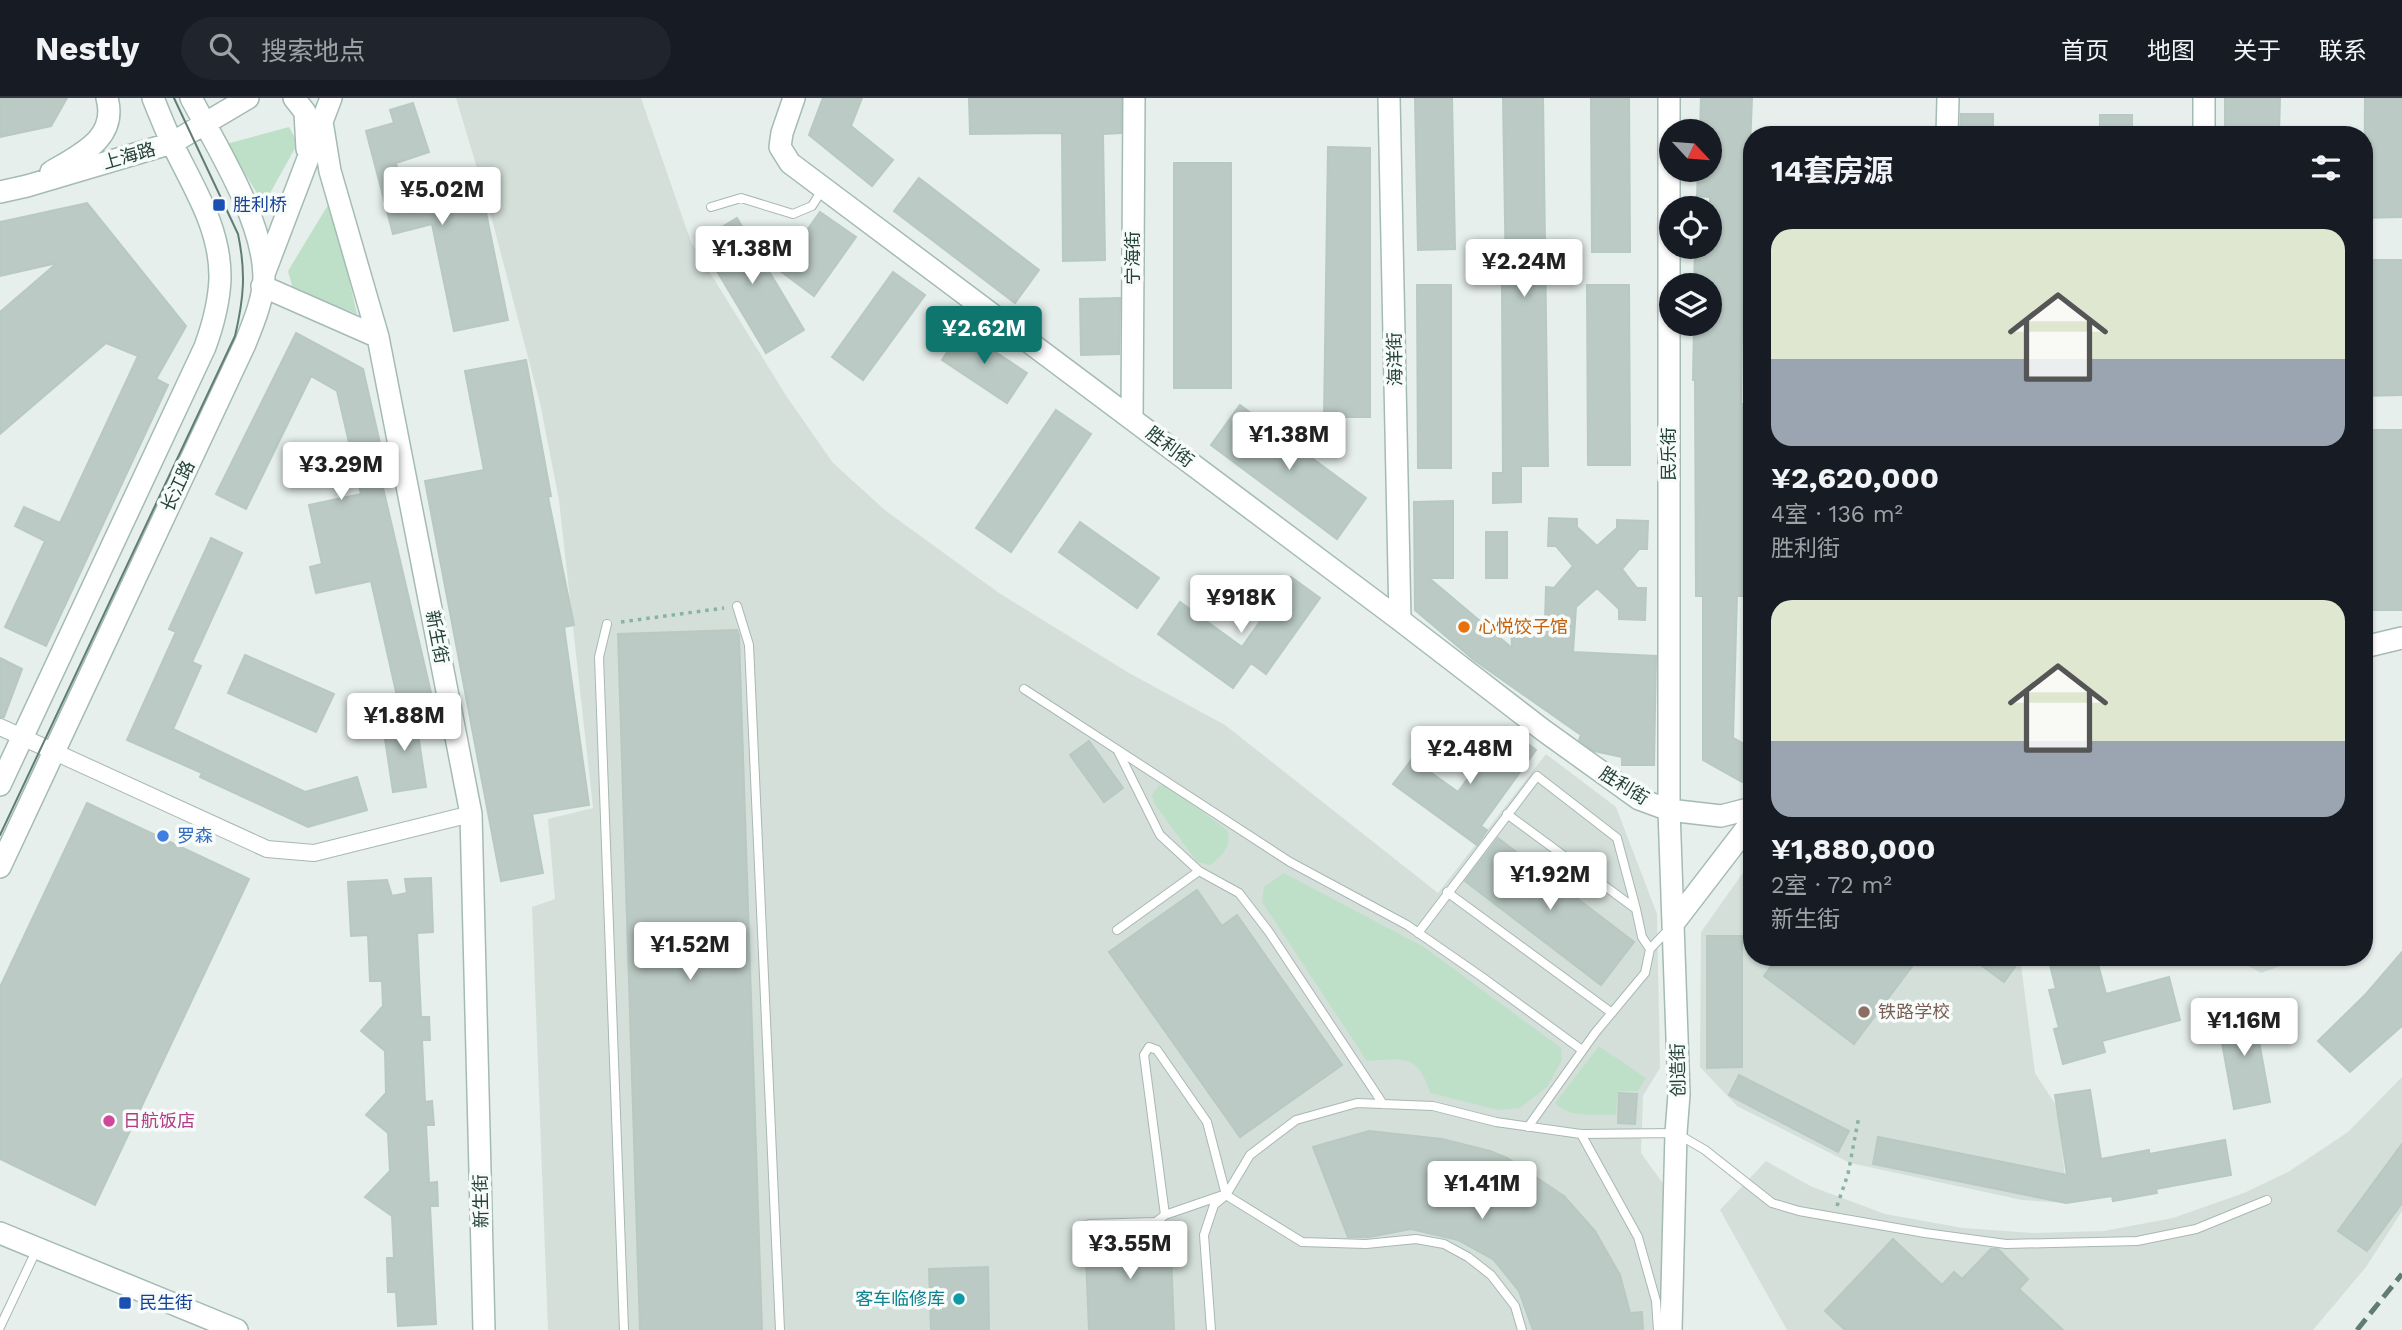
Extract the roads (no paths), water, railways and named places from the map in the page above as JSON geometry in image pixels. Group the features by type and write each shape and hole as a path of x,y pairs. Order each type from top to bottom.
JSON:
{"street":[{"path":"27,186 68,162 104,134 111,113 107,98"},
{"name":"长江路","path":"0,867 37,744 205,348 216,314 220,278 214,234 153,98"},
{"name":"长江路","path":"0,785 37,744 253,324 263,281 252,222 227,165 191,98"},
{"name":"上海路","path":"0,192 172,143 248,98"},
{"path":"294,98 305,112 308,145 300,182"},
{"path":"331,98 263,281 378,337"},
{"name":"胜利街","path":"794,98 780,147 790,163 1543,730 1639,799 1669,810 1721,816 1743,810"},
{"name":"宁海街","path":"1132,419 1134,98"},
{"name":"海洋街","path":"1389,98 1400,620"},
{"name":"民乐街","path":"1669,98 1669,810"},
{"path":"1947,126 1948,98"},
{"path":"2204,98 2204,126"},
{"name":"新生街","path":"322,122 330,171 378,337 471,814 484,1330"},
{"path":"2373,645 2402,638"},
{"path":"0,727 267,849 314,853 471,814"},
{"name":"创造街","path":"1669,810 1679,1094 1675,1133 1671,1330"},
{"path":"1673,924 1743,833"},
{"path":"0,1233 233,1329"}],"lane":[{"path":"711,207 741,198 793,214 811,206 824,188"},
{"path":"737,606 749,645 780,1330"},
{"path":"607,624 600,657 624,1330"},
{"path":"1024,689 1290,862 1418,933 1583,1050"},
{"path":"1116,748 1160,835 1199,871 1239,893 1269,932 1383,1104"},
{"path":"1418,933 1537,776 1617,838 1642,937 1650,949"},
{"path":"1507,814 1636,909"},
{"path":"1117,930 1199,871"},
{"path":"1447,892 1612,1013"},
{"path":"1528,1127 1583,1050 1645,973 1650,949 1673,924"},
{"path":"1165,1215 1147,1087 1144,1055 1149,1047 1157,1050 1208,1122 1226,1195 1302,1242 1366,1244 1416,1239 1444,1244 1468,1257 1491,1275 1515,1306 1522,1330"},
{"path":"1211,1330 1204,1235 1214,1205 1226,1195 1250,1155 1296,1120 1357,1103 1433,1106 1496,1122 1581,1134 1675,1133 1705,1150 1772,1203 1799,1211 2006,1244 2137,1241 2196,1229 2267,1200"},
{"path":"1581,1134 1638,1237 1656,1301 1658,1330"},
{"path":"1089,1224 1156,1222 1165,1215 1226,1195"},
{"path":"0,1327 37,1249"}],"tram line":[{"path":"0,835 235,336 243,285 238,234 174,98"}],"railway":[{"path":"2357,1330 2402,1274"}],"place":[{"name":"胜利桥","path":"219,205"},
{"name":"心悦饺子馆","path":"1464,627"},
{"name":"罗森","path":"163,836"},
{"name":"铁路学校","path":"1864,1012"},
{"name":"日航饭店","path":"109,1121"},
{"name":"客车临修库","path":"959,1299"},
{"name":"民生街","path":"125,1303"}]}
